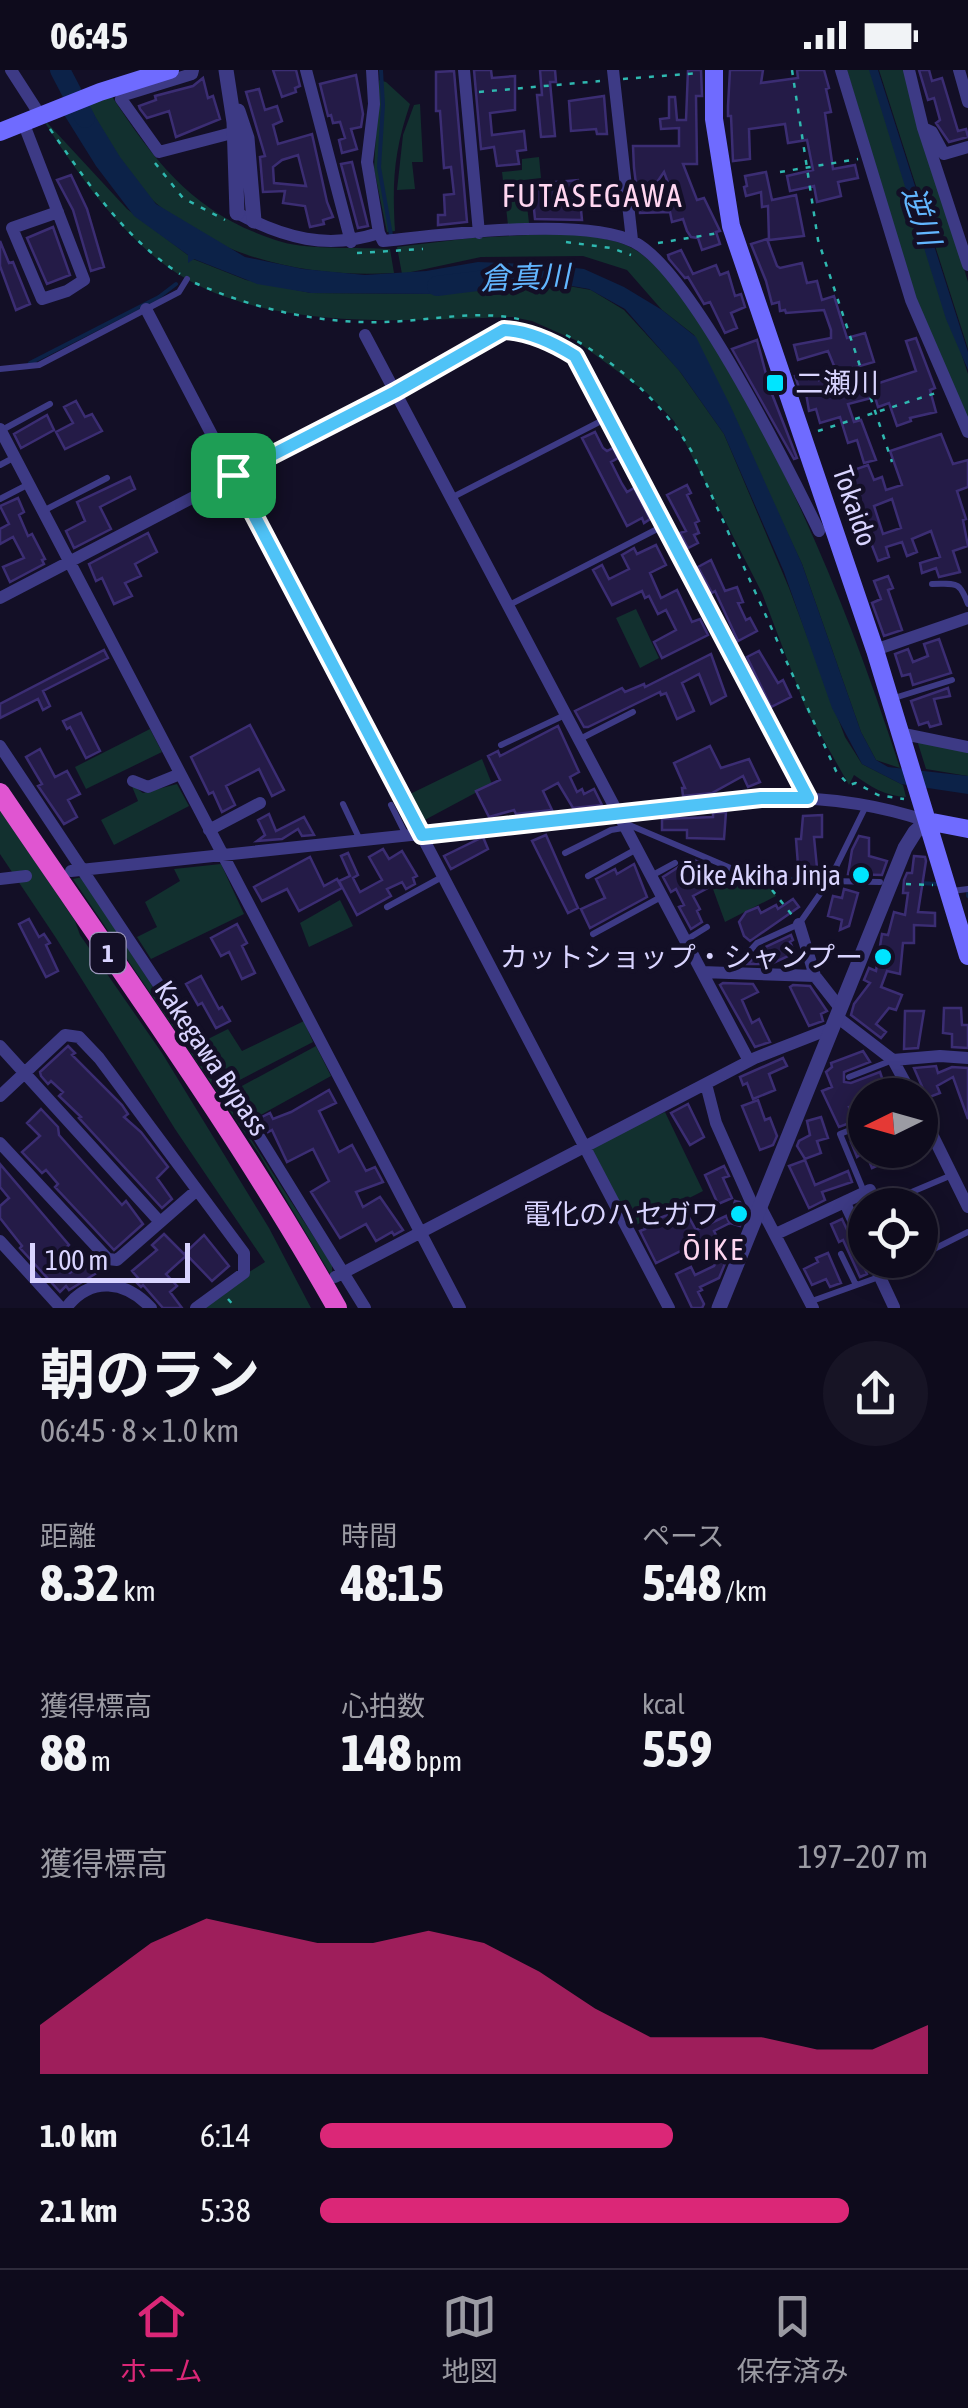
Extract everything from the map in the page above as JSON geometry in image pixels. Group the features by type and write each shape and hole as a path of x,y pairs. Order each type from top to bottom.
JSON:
{"highway":[{"name":"Kakegawa Bypass","path":"0,793 333,1277 339,1308"},
{"path":"216,1112 320,1308"}],"main road":[{"path":"14,123 170,70"},
{"name":"Tokaido","path":"710,71 726,207 925,815 953,889 968,956"},
{"path":"925,815 968,829"}],"street":[{"path":"12,70 14,123 58,212 84,280 67,291 42,299 12,228 58,212"},
{"path":"193,70 192,74 124,95 122,100 159,152 232,133"},
{"path":"306,70 351,242"},
{"path":"372,70 374,104 367,162 382,241 536,229 590,232 636,243 676,284 711,333 819,531"},
{"path":"464,70 479,233"},
{"path":"841,70 895,254 937,365 968,432"},
{"path":"910,70 923,128 968,266"},
{"path":"959,70 968,102"},
{"path":"614,75 636,243"},
{"path":"227,77 234,122 237,212 280,234 351,242 379,233"},
{"path":"227,77 247,138 254,222"},
{"path":"923,128 932,132 944,154 968,146"},
{"path":"146,309 668,1308"},
{"path":"0,598 395,392 504,330 518,331 556,344 575,356 808,798"},
{"path":"365,336 749,1061"},
{"path":"0,430 460,1308"},
{"path":"874,650 968,618"},
{"path":"901,738 968,747"},
{"path":"0,746 77,870 248,1119 333,1277 365,1308"},
{"path":"133,781 148,787 180,774"},
{"path":"77,870 422,835 621,821 761,798 808,798 925,815 905,848 719,1308"},
{"path":"209,830 260,804"},
{"path":"905,848 923,842 938,852"},
{"path":"0,879 26,876"},
{"path":"799,924 815,976 836,1018 893,1060 903,1078"},
{"path":"702,972 815,976"},
{"path":"333,1277 836,1018"},
{"path":"0,1096 65,1035 79,1037 99,1058 244,1253 244,1273 196,1308"},
{"path":"0,1046 160,1222"},
{"path":"893,1060 968,1058"},
{"path":"706,1084 716,1123 744,1188 752,1204 760,1206 811,1305"},
{"path":"0,1143 108,1259 116,1260 197,1190"},
{"path":"938,1147 968,1207"},
{"path":"776,1234 846,1204 848,1208"},
{"path":"0,1241 63,1308 79,1294 108,1284 137,1293 151,1308"},
{"path":"881,1278 894,1308"}],"lane":[{"path":"0,369 39,365 179,292 187,279"},
{"path":"0,430 50,404"},
{"path":"451,498 608,417"},
{"path":"0,465 15,457"},
{"path":"44,511 107,478"},
{"path":"0,498 30,484"},
{"path":"508,605 665,525"},
{"path":"932,584 957,584 968,604"},
{"path":"890,699 952,680"},
{"path":"579,740 633,712"},
{"path":"501,745 566,714"},
{"path":"343,804 360,842"},
{"path":"391,805 405,833 402,837"},
{"path":"732,972 757,942 799,924 829,881 866,805"},
{"path":"565,853 621,821 768,884"},
{"path":"588,876 636,849"},
{"path":"650,876 675,863"},
{"path":"387,907 444,877"},
{"path":"829,881 880,882"},
{"path":"593,934 661,897"},
{"path":"684,940 708,927"},
{"path":"849,1077 893,1060"},
{"path":"848,1131 840,1134 848,1151"},
{"path":"921,1188 952,1175"},
{"path":"938,1247 968,1232"},
{"path":"842,1254 856,1285"},
{"path":"811,1305 875,1278"}],"path":[{"path":"792,70 818,240 892,462"},
{"path":"466,93 614,75 710,71"},
{"path":"14,123 150,255 187,279 231,299 296,315 373,322 478,317 532,322"},
{"path":"780,172 866,157"},
{"path":"636,243 696,240 725,232"},
{"path":"560,332 650,396 676,425 700,470 831,763 849,785 856,783 878,794 904,800"},
{"path":"812,432 941,391 932,368 937,365"},
{"path":"768,884 829,881"},
{"path":"899,883 953,889"},
{"path":"768,884 799,924"}],"green space":[{"path":"847,70 870,70 968,374 968,432 927,343"},
{"path":"879,70 905,70 968,282 968,349"},
{"path":"379,80 410,104 395,167 395,231 387,232 374,169"},
{"path":"111,95 163,166 202,203 252,231 293,245 390,249 394,273 331,272 269,261 238,252 182,223 136,182 87,103"},
{"path":"420,104 423,162 412,162 415,189 397,190 403,135 414,105"},
{"path":"40,115 127,209 193,259 246,280 311,293 441,294 473,277 496,273 591,290 624,310 678,369 724,434 789,588 845,737 862,764 903,785 906,797 878,790 854,775 849,785 806,709 762,593 674,421 647,393 575,340 532,321 512,317 326,318 235,300 193,283 156,258 122,226 79,173"},
{"path":"539,157 541,178 524,180 529,223 508,225 502,172 522,170 522,159"},
{"path":"567,233 610,240 634,249 660,271 706,332 801,510 864,663 900,768 876,760 861,732 802,564 694,335 662,310 627,270 583,256 481,257 402,274 397,247"},
{"path":"636,609 659,658 640,668 616,618"},
{"path":"150,729 162,752 86,789 75,767"},
{"path":"916,737 968,747 968,776 926,769"},
{"path":"482,759 492,784 421,822 408,795"},
{"path":"131,784 143,793 177,784 189,806 114,845 101,820 138,801"},
{"path":"0,808 75,921 80,935 162,1053 269,1228 311,1308 192,1308 265,1262 175,1129 0,854"},
{"path":"221,864 244,914 151,959 137,937 157,927 145,902 180,881 174,869"},
{"path":"728,867 768,884 776,896 725,922 709,878"},
{"path":"82,877 332,1265 332,1277 259,1154 73,879"},
{"path":"340,900 353,926 309,947 300,923"},
{"path":"304,1021 313,1042 234,1083 208,1039 228,1029 242,1051"},
{"path":"316,1046 331,1076 257,1117 240,1087"},
{"path":"665,1112 703,1191 632,1227 591,1147"}],"water":[{"name":"逆川","path":"869,70 878,70 968,352 968,370 946,319"},
{"path":"87,103 120,157 156,204 245,257 303,269 365,275 478,262 584,269 662,310 696,337 730,405 802,564 861,732 876,760 888,767 968,776 968,794 901,784 862,764 832,708 784,572 724,434 681,373 625,309 589,289 498,273 473,277 441,294 311,293 257,284 194,259 188,263 188,255 134,216 96,166 63,113"}],"building":[{"path":"273,70 296,70 300,86 295,88 296,92 282,97"},
{"path":"474,70 491,70 492,78 515,76 515,110 490,113 492,135 524,131 526,150 517,151 519,164 497,166 494,147 481,149"},
{"path":"540,70 555,70 556,82 550,82 555,136 541,137 537,95 542,95"},
{"path":"688,70 701,70 702,96 696,96 697,164 683,164 697,200 704,198 720,231 716,232 720,244 702,250 683,219 672,222 670,212 640,213 639,193 646,183 636,184 634,168 633,146 679,146 679,128 661,129 660,119 669,118 669,97 675,97 677,120 686,120","holes":["664,172 675,202 642,204"]},
{"path":"730,70 763,70 761,83 798,78 797,70 824,70 829,88 826,89 831,112 825,113 833,169 855,165 858,178 838,182 841,196 817,202 814,186 790,191 787,176 813,170 807,140 788,143 785,124 749,129 750,159 733,161 728,116"},
{"path":"919,70 929,70 932,81 942,78 958,131 966,129 968,137 949,142 936,123 940,120 934,98 928,100"},
{"path":"454,71 467,222 438,225 438,215 445,215 444,195 454,194 451,167 444,168 440,111 436,111 436,72"},
{"path":"356,75 363,114 361,127 351,129 357,149 342,153 339,140 345,138 340,122 333,123 331,115 328,116 320,84"},
{"path":"203,78 208,98 213,96 220,119 176,137 169,111 147,118 140,109 139,106 156,100 155,96 193,86"},
{"path":"259,89 265,110 277,106 282,121 273,125 278,144 312,134 333,217 323,220 324,224 310,227 305,206 283,203 285,191 263,192 260,157 265,156 246,92","holes":["298,155 306,186 274,183 273,167"]},
{"path":"604,96 607,134 597,134 596,129 571,131 569,101"},
{"path":"352,162 368,226 358,228 341,164"},
{"path":"766,172 772,200 796,195 804,236 769,240 768,206 762,207 761,192 746,196 744,187 745,176"},
{"path":"71,175 87,209 104,267 91,271 73,210 57,180"},
{"path":"578,180 582,220 535,219 532,190 545,189 545,183"},
{"path":"53,227 70,275 47,284 27,238"},
{"path":"767,239 777,266 802,263 807,283 817,281 822,300 834,296 847,338 865,333 874,362 856,367 864,388 916,371 906,341 916,338 935,388 930,390 936,412 910,418 911,421 897,426 889,403 878,407 875,397 848,404 854,422 861,420 876,460 864,463 857,440 848,443 840,417 820,423 816,409 809,411 806,393 801,394 795,376 806,372 809,379 818,376 819,380 837,373 828,351 798,360 794,345 831,338 831,330 824,310 786,313 780,311 779,302 772,304 751,244"},
{"path":"0,241 30,304 16,310 0,266"},
{"path":"681,250 693,274 716,265 720,275 728,272 735,296 741,294 745,307 731,313 737,328 725,333 710,302 704,304 688,277 669,259 668,255"},
{"path":"757,340 770,389 797,458 794,459 732,349"},
{"path":"76,401 85,417 92,414 102,431 65,449 56,432 73,423 64,407"},
{"path":"47,415 54,430 21,448 14,434"},
{"path":"595,432 603,448 613,448 618,458 611,462 627,492 634,488 650,519 644,523 642,518 627,526 582,438"},
{"path":"941,434 953,464 968,460 968,487 957,491 966,519 963,520 968,546 953,551 960,572 939,577 936,568 922,573 920,563 940,557 931,531 912,539 917,552 907,556 902,542 886,547 889,557 878,561 866,530 855,534 844,505 849,503 845,491 854,488 848,472 868,465 874,480 882,477 886,490 902,485 890,451","holes":["892,499 901,528 883,534 874,506"]},
{"path":"130,477 135,489 100,507 111,529 74,548 66,531 85,521 77,502"},
{"path":"687,485 691,493 687,495 699,521 695,523 699,533 694,535 698,543 688,548 680,533 686,531 667,495"},
{"path":"18,498 24,512 19,515 28,536 32,534 45,559 44,564 10,582 3,567 24,558 13,537 0,544 0,529 9,524 0,506"},
{"path":"148,533 157,552 135,564 141,576 125,583 132,596 114,604 102,578 96,581 89,564"},
{"path":"656,545 666,565 650,573 661,598 677,590 692,622 700,619 708,635 662,658 654,642 676,630 666,610 658,614 642,591 612,605 593,570 602,565 609,579 629,569 622,555 634,548 637,554"},
{"path":"711,560 725,591 737,587 743,602 738,603 757,631 738,641 715,591 712,593 698,567"},
{"path":"888,576 893,588 888,590 902,630 884,636 872,603 881,599 874,581"},
{"path":"939,639 951,673 913,685 910,674 902,676 895,654 908,649 913,662 928,656 924,644"},
{"path":"104,650 108,658 43,691 50,706 43,710 38,699 0,718 0,704"},
{"path":"759,651 778,683 783,680 791,697 771,707 747,657"},
{"path":"711,654 726,696 711,704 699,674 682,683 694,711 677,719 666,693 660,692 588,727 584,727 575,711 622,688 625,692 644,684 645,687"},
{"path":"948,688 950,696 934,699 941,724 919,725 911,701"},
{"path":"81,713 100,751 86,758 63,721"},
{"path":"250,725 284,790 272,796 259,769 226,786 235,805 222,812 191,757"},
{"path":"558,726 579,772 570,777 577,792 582,789 584,794 594,789 602,805 573,808 558,783 543,791 552,810 516,814 514,810 489,817 476,791 500,780 488,756 498,751 500,756"},
{"path":"710,746 721,768 749,759 760,782 748,787 743,776 712,793 683,796 685,788 674,763"},
{"path":"40,749 55,777 67,771 80,794 68,800 77,817 64,824 38,786 42,784 26,757"},
{"path":"726,812 724,839 687,838 687,830 662,830 662,819 713,817 713,813"},
{"path":"269,814 276,831 304,817 314,835 302,836 298,829 282,839 257,841 265,835 258,820"},
{"path":"822,815 822,837 814,837 818,878 799,878 796,839 801,839 803,816"},
{"path":"546,835 578,908 568,913 532,841"},
{"path":"859,836 869,838 869,856 887,861 882,875 848,874"},
{"path":"483,837 488,849 451,869 444,856"},
{"path":"383,849 389,859 402,851 417,876 413,878 415,884 406,889 402,882 387,889 391,896 357,915 339,881 350,876 341,856 348,853 358,875 353,878 360,892 382,880 369,857"},
{"path":"914,856 925,857 926,861 918,912 935,913 935,926 914,925 914,943 903,943 900,974 887,971 881,987 902,995 896,1010 889,1008 876,1024 886,1032 881,1038 851,1015 854,1004 870,983 864,980 869,968 876,971 882,934 888,935 894,912 905,915 908,893 903,893 904,880 907,873 912,873"},
{"path":"310,857 324,886 337,879 342,888 299,911 287,889 262,901 254,887"},
{"path":"691,859 699,862 708,888 693,896 702,922 691,929 679,907 684,905 676,889 671,892 663,877"},
{"path":"634,864 647,897 590,928 581,909 605,898 596,879 615,869 617,874"},
{"path":"844,889 858,893 849,926 840,930 842,920 828,916 833,896 842,898"},
{"path":"793,899 799,907 750,941 744,936 739,922 746,912 758,907 761,913 776,905 778,909"},
{"path":"29,919 39,937 44,934 50,943 46,945 58,971 46,977 19,924"},
{"path":"237,924 255,973 242,979 229,952 221,956 211,938"},
{"path":"791,935 795,953 771,964 748,964 761,949"},
{"path":"201,976 230,1021 216,1028 186,984"},
{"path":"753,984 758,992 742,1000 752,1023 759,1019 770,1042 755,1047 720,985"},
{"path":"810,986 827,1011 821,1014 823,1021 809,1026 790,987"},
{"path":"944,1008 961,1008 962,1025 968,1025 968,1048 952,1047 952,1034 943,1033"},
{"path":"905,1011 924,1011 918,1048 904,1049"},
{"path":"68,1046 75,1053 72,1055 122,1105 128,1114 124,1117 168,1167 157,1178 172,1199 162,1208 59,1096 63,1092 41,1076 40,1072"},
{"path":"863,1051 870,1062 844,1072 844,1082 848,1083 848,1124 839,1127 822,1091 832,1087 826,1072 831,1063"},
{"path":"783,1058 787,1066 769,1074 775,1090 753,1099 740,1077"},
{"path":"936,1066 938,1073 952,1067 968,1068 968,1119 953,1077 938,1085 938,1078 918,1078 914,1068"},
{"path":"329,1090 336,1103 319,1111 339,1152 352,1145 366,1171 375,1167 383,1182 356,1192 363,1207 380,1197 403,1230 394,1235 392,1232 376,1241 366,1224 340,1238 311,1192 329,1181 313,1149 287,1162 272,1130 268,1132 260,1118 270,1113 273,1119 291,1112"},
{"path":"758,1100 765,1120 770,1118 777,1136 773,1145 760,1150 742,1106"},
{"path":"688,1104 704,1137 690,1145 671,1113"},
{"path":"41,1109 58,1127 59,1135 122,1205 126,1201 143,1224 114,1250 55,1187 58,1184 46,1170 42,1173 22,1152 40,1136 27,1123"},
{"path":"821,1117 828,1138 817,1141 821,1153 805,1159 797,1146 810,1135 807,1121"},
{"path":"805,1160 815,1185 848,1171 852,1182 822,1192 825,1200 809,1208 789,1166"},
{"path":"0,1164 69,1245 53,1260 70,1273 85,1261 95,1274 60,1292 20,1248 0,1218 0,1206 9,1198 0,1187"},
{"path":"724,1166 729,1176 723,1178 732,1198 718,1204 705,1175"},
{"path":"735,1201 746,1212 740,1226 730,1223 714,1231 719,1241 712,1245 715,1247 699,1254 695,1244 656,1263 640,1231 645,1229 643,1225 684,1208 696,1230 726,1216 729,1222"},
{"path":"842,1219 848,1232 848,1251 843,1240 839,1242 831,1224"},
{"path":"164,1234 186,1256 166,1274 177,1286 170,1292 182,1308 163,1308 135,1281 138,1278 132,1271 157,1250 152,1245"},
{"path":"204,1235 229,1266 212,1281 185,1253"},
{"path":"722,1251 729,1254 719,1278 700,1287 698,1292 704,1304 702,1308 692,1308 676,1274 691,1267 695,1275 714,1266"},
{"path":"828,1253 841,1283 830,1287 826,1279 812,1285 804,1269"}],"waterway":[{"name":"倉真川","path":"60,70 85,118"},
{"path":"381,70 379,167 391,235"},
{"name":"倉真川","path":"437,286 543,273"},
{"path":"30,363 159,297 176,284"},
{"path":"765,879 827,879"},
{"path":"919,883 938,884"}],"place":[{"name":"二瀬川","path":"775,383"},
{"name":"Ōike Akiha Jinja","path":"861,875"},
{"name":"カットショップ・シャンプー","path":"883,957"},
{"name":"電化のハセガワ","path":"739,1214"}],"district":[{"name":"FUTASEGAWA","path":"593,196"},
{"name":"ŌIKE","path":"714,1250"}],"route":[{"path":"504,330 556,344 580,364 808,798 761,798 422,835 233,475 395,392 504,330"}]}
